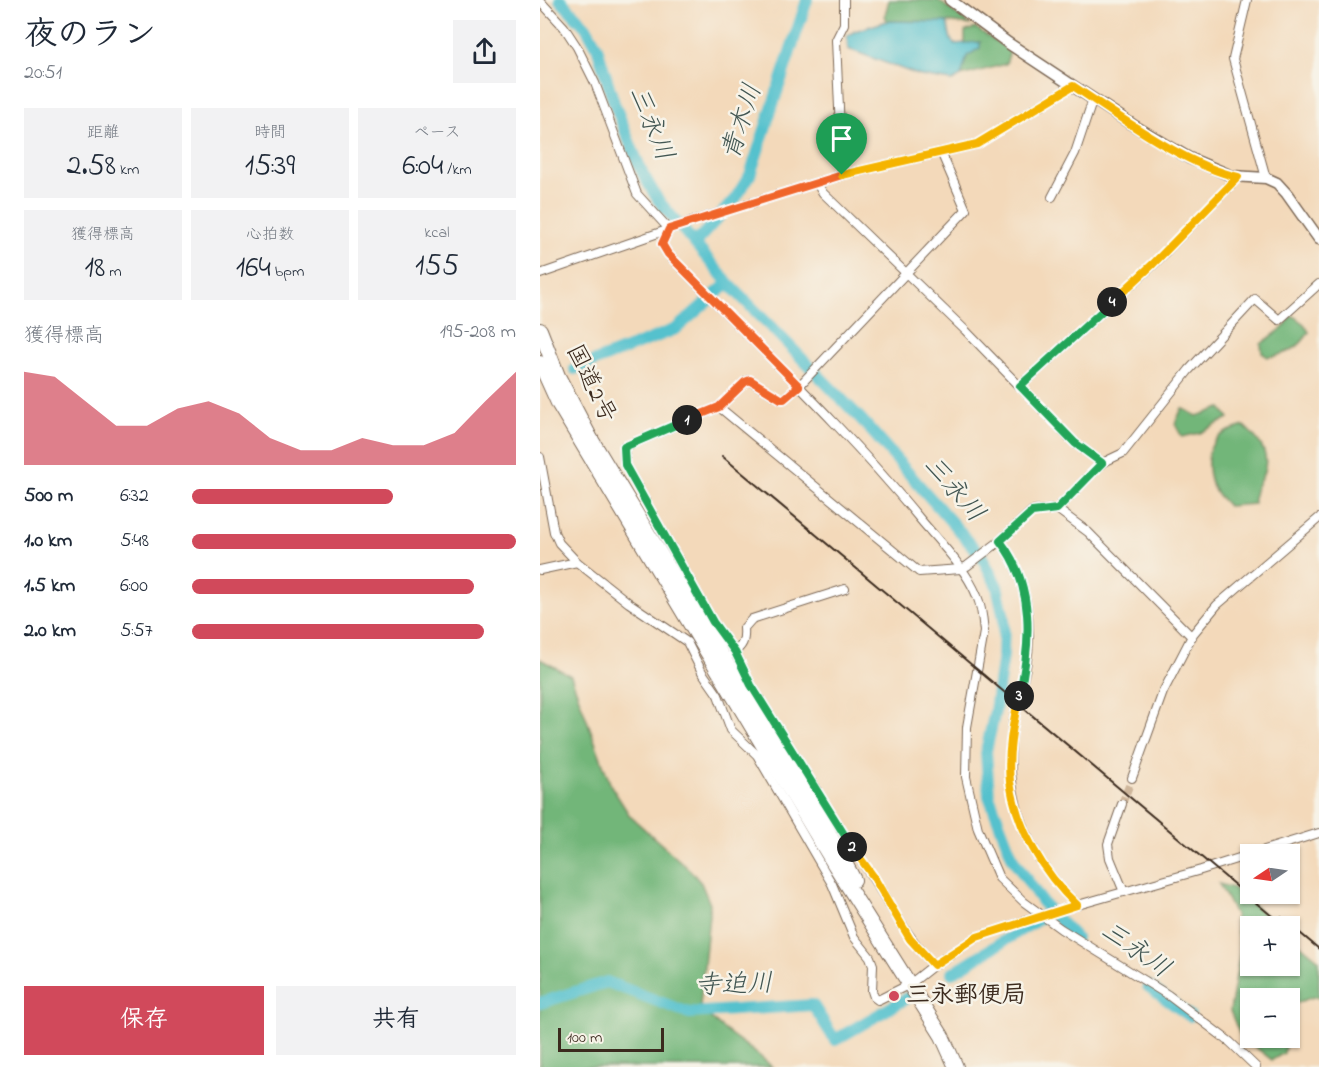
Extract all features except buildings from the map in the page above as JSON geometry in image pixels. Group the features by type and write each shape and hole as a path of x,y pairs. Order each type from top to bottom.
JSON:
{"highway":[{"name":"国道2号","path":"540,330 558,376 591,439 825,825 910,984"},
{"name":"国道2号","path":"540,363 565,415 834,864 942,1036 956,1067"}],"street":[{"path":"842,175 836,40 844,24 844,0"},
{"path":"950,0 1008,43 1073,86 1189,158 1238,177 1266,178 1277,183 1319,239"},
{"path":"1247,0 1233,59 1266,178"},
{"path":"540,1 564,27 577,46 595,83 637,194 672,228"},
{"path":"540,274 773,195 842,175 977,144 1073,86"},
{"path":"1052,197 1075,153 1093,99"},
{"path":"934,965 910,939 873,876 855,852 731,654 625,465 624,447 719,407 750,380 781,399 801,384 966,210 941,152"},
{"path":"1020,386 1153,264 1238,177"},
{"path":"817,184 823,193 1075,443 1102,463"},
{"path":"672,228 662,244 668,254 801,384 964,568 977,596 984,632 967,727 966,777 978,829 999,878 1024,902 1061,929 1168,995 1230,1042 1256,1067"},
{"path":"719,407 919,572 964,568 1032,512 1057,509 1102,463 1123,453 1189,370 1255,299 1279,320 1319,284"},
{"path":"540,457 554,532 559,543 577,562 629,603 687,642 718,695 731,730 757,755 832,884 854,937 870,957 873,965 872,991 878,1000 910,984 977,937 1319,833"},
{"path":"1057,509 1088,532 1192,637"},
{"path":"1132,778 1163,692 1192,637 1217,605 1319,518"},
{"path":"998,542 1017,567 1026,605 1029,631 1027,664 1013,724 1010,764 1012,791 1018,816 1041,863 1065,894 1077,905"},
{"path":"540,570 577,562"},
{"path":"731,654 741,647 744,628 752,619 845,589"},
{"path":"1122,804 1110,838 1108,852 1124,891"}],"green space":[{"path":"889,0 938,0 970,25 947,22 887,21 885,15"},
{"path":"976,28 1010,51 1006,64 961,76 967,56 980,42 965,44 965,31"},
{"path":"1292,315 1304,324 1309,332 1305,338 1297,347 1287,352 1268,357 1262,353 1261,344 1284,327"},
{"path":"1182,408 1197,416 1221,408 1229,418 1200,433 1182,437 1175,424"},
{"path":"1244,426 1257,439 1263,450 1265,468 1254,492 1254,504 1228,506 1212,486 1208,466 1209,452 1221,435"},
{"path":"540,659 571,676 611,786 630,816 690,870 701,883 710,904 700,1006 716,1023 772,1067 540,1067"},
{"path":"1219,884 1233,888 1240,894 1240,904 1252,904 1266,916 1240,916 1240,952 1235,914"},
{"path":"1300,944 1319,960 1319,997 1300,1002 1300,988 1240,988 1240,1035 1230,1011 1240,952 1240,976 1300,976"},
{"path":"1257,1048 1285,1048 1284,1053 1272,1060"}],"water":[{"path":"887,21 947,22 954,44 980,42 980,48 967,56 961,76 952,81 921,76 848,49 847,36 855,31"}],"waterway":[{"name":"三永川","path":"560,0 586,27 597,47 614,103 633,151 658,200 728,283 861,419 982,557 997,586 1004,618 1003,655 995,711 986,751 989,796 1013,859 1042,902 1076,938"},
{"name":"青木川","path":"695,243 735,199 750,175 807,0"},
{"path":"575,369 676,329 728,283"},
{"name":"寺迫川","path":"952,973 1047,914"},
{"name":"寺迫川","path":"540,1003 607,982 689,1013 813,1005 835,1040 907,998"},
{"name":"三永川","path":"1148,986 1190,1016"}],"tunnel":[{"path":"1122,804 1132,778"}],"railway":[{"path":"722,456 1272,916"},
{"path":"1300,933 1319,949"}],"place":[{"name":"三永郵便局","path":"894,996"}],"route":[{"path":"1073,86 1189,158 1238,177 1153,264 1020,386 1075,443 1102,463 1057,509 1032,512 1000,541 1017,567 1026,605 1029,631 1027,664 1013,724 1010,764 1012,791 1018,816 1041,863 1065,894 1077,905 977,937 934,965 910,939 873,876 855,852 751,685 735,652 713,622 625,465 624,447 719,407 745,382 750,380 781,399 799,386 668,254 662,244 669,229 842,175 977,144 1073,86"}]}
